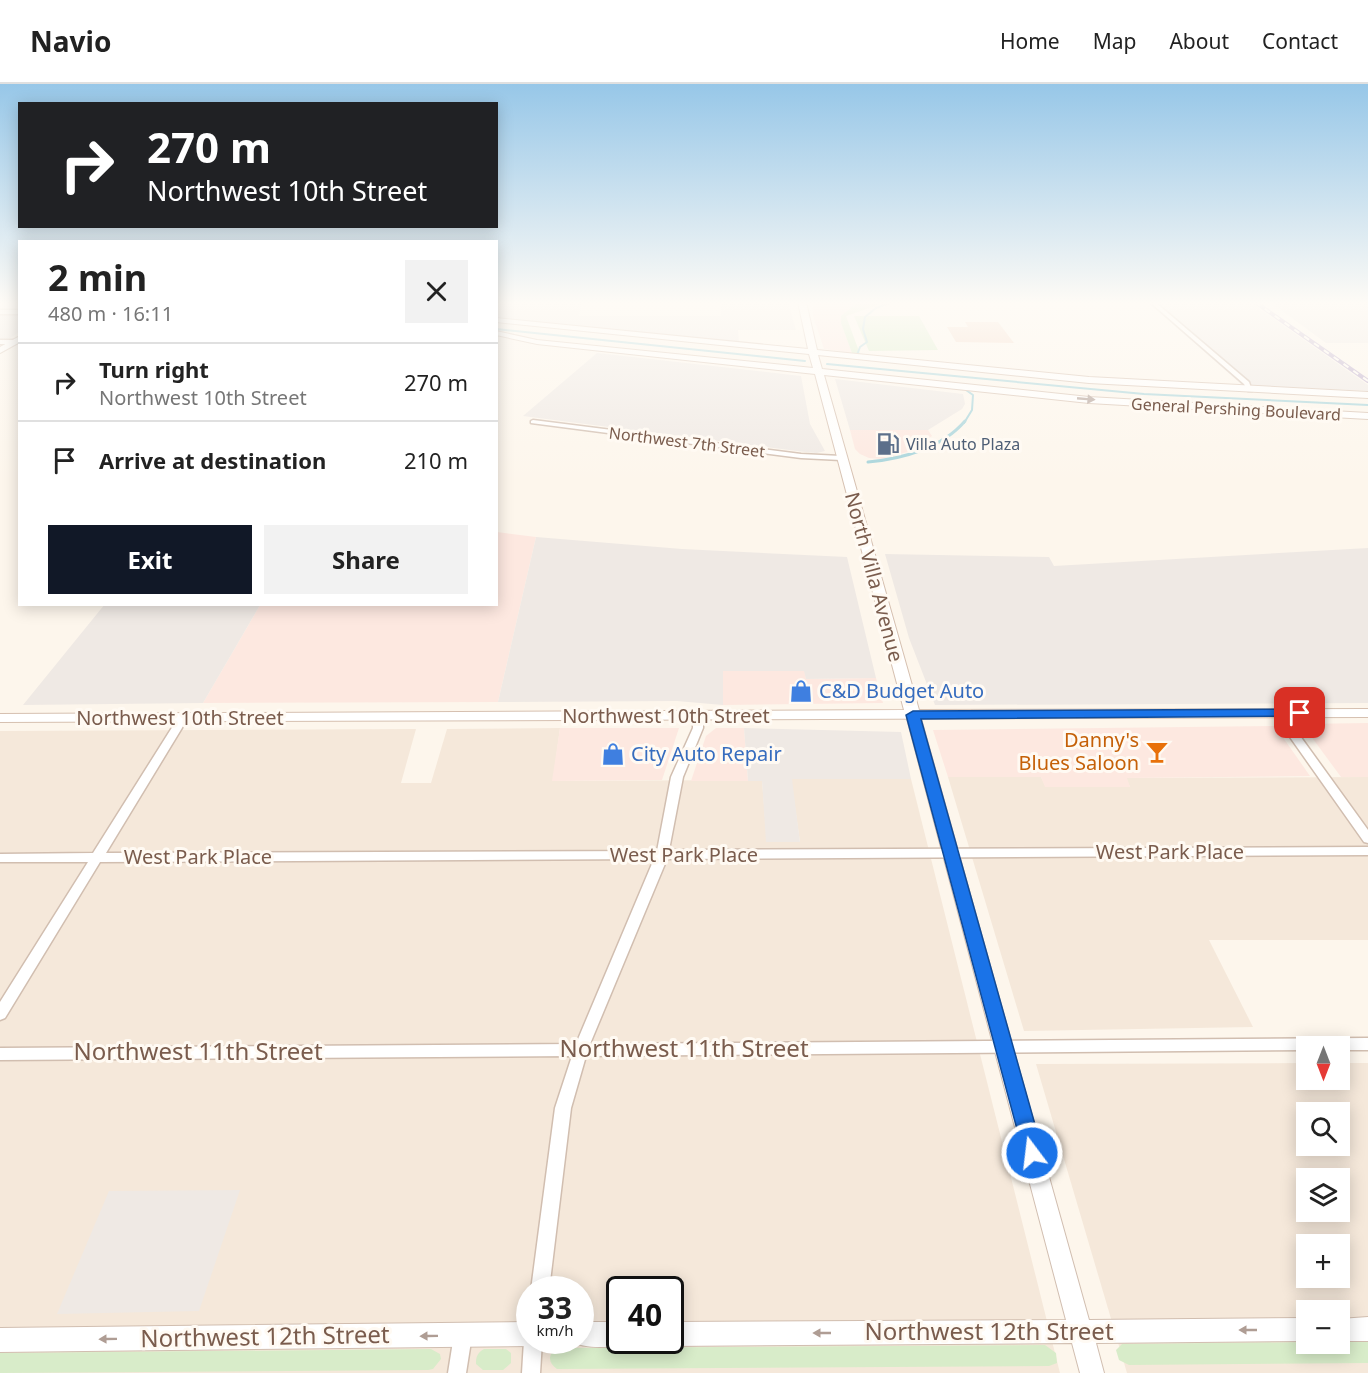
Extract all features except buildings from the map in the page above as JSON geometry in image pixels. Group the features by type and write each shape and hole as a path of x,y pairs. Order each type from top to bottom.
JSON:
{"main road":[{"name":"General Pershing Boulevard","path":"720,362 1089,400 1368,416"},
{"name":"North Villa Avenue","path":"816,362 913,715"},
{"name":"General Pershing Boulevard","path":"907,362 1078,379 1368,395"},
{"name":"Northwest 10th Street","path":"0,718 1368,713"}],"street":[{"path":"1223,362 1247,383 1250,390"},
{"name":"Northwest 7th Street","path":"533,422 801,456 841,458"},
{"path":"1278,713 1368,838"},
{"name":"North Villa Avenue","path":"913,715 1092,1373"},
{"path":"542,1276 562,1108 581,1049 662,855 677,777 698,728 698,716"},
{"path":"0,1014 183,718"},
{"name":"West Park Place","path":"0,858 1368,851"},
{"name":"Northwest 11th Street","path":"0,1054 1368,1044"},
{"path":"1350,1330 1368,1329"},
{"name":"Northwest 12th Street","path":"684,1334 1296,1330"},
{"name":"Northwest 12th Street","path":"0,1340 516,1334"},
{"path":"457,1373 463,1335"},
{"path":"531,1373 532,1354"}],"shaded area":[{"path":"586,362 678,362 801,376 810,424 825,451 805,452 523,416"},
{"path":"1216,362 1336,362 1368,385 1368,391 1242,385"},
{"path":"835,379 963,394 965,404 962,409 928,430 850,430"},
{"name":"Villa Auto Plaza","path":"850,430 928,430 932,436 911,451 881,459 869,458 860,454 855,449"},
{"path":"498,532 536,537 498,702 203,703 259,606 498,606"},
{"path":"536,537 682,549 847,557 876,678 806,679 804,671 723,671 723,705 677,701 498,702"},
{"path":"1368,548 1368,703 935,705 909,638 885,554 1049,557 1054,566"},
{"path":"103,606 259,606 203,703 23,705"},
{"name":"C&D Budget Auto","path":"723,671 805,671 806,679 876,678 883,703 723,705"},
{"path":"1368,723 1368,777 1341,777 1302,724"},
{"path":"1275,726 1310,776 1127,778 1130,787 1045,787 1041,777 948,777 933,730"},
{"path":"560,728 553,781 762,780 767,842 800,842 791,779 911,779 1060,1373 0,1373 0,731 416,729 401,783 431,783 447,729"},
{"name":"City Auto Repair","path":"560,728 679,728 662,780 552,781"},
{"path":"716,728 744,728 748,781 691,781 706,736"},
{"path":"744,728 901,732 911,779 792,779 800,842 766,842 762,781 748,781"},
{"path":"948,777 1041,777 1046,787 1130,787 1126,778 1368,777 1368,940 1209,940 1253,1027 1024,1031"},
{"path":"1296,1063 1296,1090 1350,1090 1350,1063 1368,1063 1368,1373 1127,1373 1036,1064"},
{"path":"240,1190 199,1311 57,1314 109,1191"}],"green space":[{"path":"1296,1342 1296,1354 1350,1354 1350,1342 1368,1342 1368,1363 1129,1365 1119,1360 1116,1350 1122,1344"},
{"path":"1045,1345 1056,1353 1057,1363 1049,1366 557,1369 550,1358 551,1354 594,1354 594,1348 606,1348 606,1354 684,1354 684,1347"},
{"path":"431,1349 440,1354 441,1359 433,1369 428,1370 0,1373 0,1353"},
{"path":"484,1349 506,1349 511,1353 511,1363 503,1370 483,1370 476,1362 478,1354"}],"waterway":[{"path":"827,364 1144,394 1368,405"},
{"path":"964,423 972,410 973,395 966,390"},
{"path":"868,462 908,455 933,445 965,421"}],"railway":[{"path":"1341,362 1368,381"}],"place":[{"name":"Villa Auto Plaza","path":"888,444"},
{"name":"C&D Budget Auto","path":"801,691"},
{"name":"Danny's Blues Saloon","path":"1157,752"},
{"name":"City Auto Repair","path":"613,754"}],"route":[{"path":"1032,1153 913,715 1300,713"}]}
